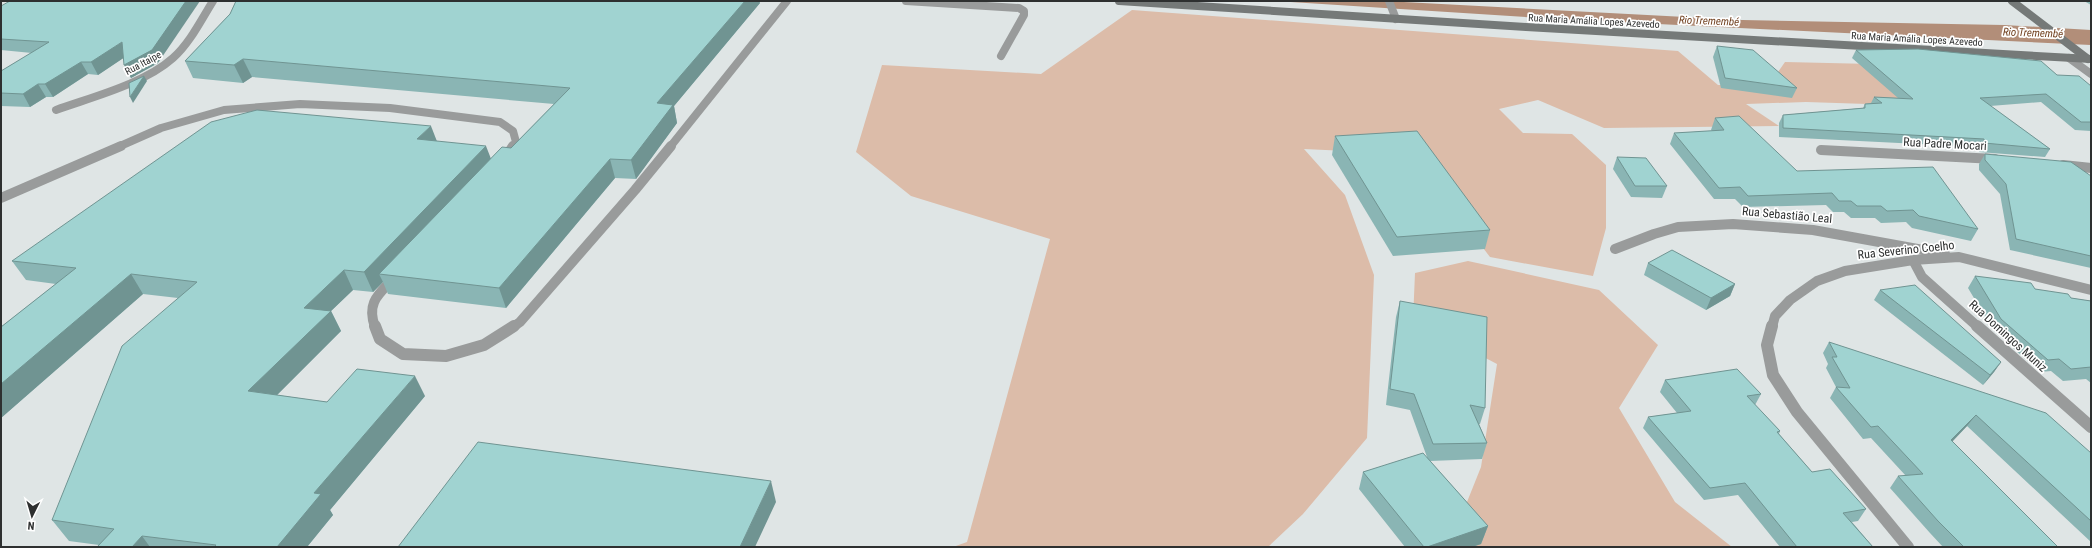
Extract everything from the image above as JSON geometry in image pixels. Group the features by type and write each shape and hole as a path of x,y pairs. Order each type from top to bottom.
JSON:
{"main road":[{"name":"Rua Maria Amália Lopes Azevedo","path":"1119,1 1395,16 2089,59"},
{"path":"2012,1 2089,59"}],"street":[{"name":"Rua Itaipe","path":"56,110 128,82 171,60 191,36 213,1"},
{"path":"400,272 373,301 371,316 380,339 403,354 446,356 484,345 520,322 635,190 787,1"},
{"path":"906,1 1020,8 1024,11 1024,15 1002,56"},
{"path":"1389,1 1395,16"},
{"path":"2069,58 2091,74"},
{"path":"1,198 161,128 224,110 300,104 390,108 500,122 513,131 516,142 503,162"},
{"name":"Rua Padre Mocari","path":"1821,150 2002,160"},
{"path":"2056,164 2091,168"},
{"name":"Rua Sebastião Leal","path":"1615,249 1677,228 1702,224 1754,224 1798,227 1841,233 1959,257"},
{"name":"Rua Severino Coelho","path":"1908,547 1797,412 1773,375 1766,345 1775,316 1790,300 1818,281 1845,271 1913,260 1959,257 2091,290"},
{"name":"Rua Domingos Muniz","path":"1913,260 1922,277 2091,427"}],"shaded area":[{"path":"1132,10 1678,51 1718,85 1769,85 1785,62 1915,65 1959,107 1806,102 1746,104 1779,126 1604,128 1538,100 1499,109 1523,133 1572,134 1606,165 1606,228 1593,276 1490,257 1411,154 1304,149 1345,195 1374,275 1367,438 1303,514 1268,547 953,547 967,542 1050,239 911,196 856,152 882,65 1041,74"},
{"path":"1468,261 1599,290 1658,345 1619,408 1675,502 1732,547 1449,547 1481,467 1497,364 1413,320 1415,273"}],"water":[{"name":"Rio Tremembé","path":"1275,1 1385,1 1742,20 2004,25 2091,30 2091,45 1556,19"}],"building":[{"path":"10,1 186,1 152,50 124,65 122,42 91,62 81,62 45,84 38,84 23,94 1,93 1,71 49,42 1,39 1,6"},
{"path":"236,1 745,1 657,103 673,105 631,160 610,159 499,288 379,274 502,147 511,148 570,88 243,59 234,65 185,61 230,14"},
{"path":"1717,46 1753,50 1797,88 1725,78"},
{"path":"1918,49 2041,61 2057,75 2079,76 2091,86 2091,122 2081,122 2046,94 1980,98 2050,149 1984,143 1984,139 1783,128 1783,115 1865,108 1865,104 1882,103 1874,97 1913,99 1856,50"},
{"path":"144,76 130,97 129,83"},
{"path":"257,110 431,126 417,139 486,146 364,272 344,270 304,308 331,311 248,391 327,402 357,369 415,376 314,493 321,494 277,547 214,547 216,545 142,536 132,547 97,547 114,529 52,520 122,346 197,282 131,274 1,384 1,327 76,268 12,261 211,122"},
{"path":"1739,116 1797,171 1933,167 1978,229 1919,216 1913,210 1887,211 1881,206 1857,206 1851,201 1839,201 1832,193 1748,196 1740,187 1719,188 1674,133 1724,130 1715,118"},
{"path":"1417,131 1490,230 1397,237 1335,136"},
{"path":"1985,154 2071,162 2091,176 2091,256 2016,239 2006,184 1985,160"},
{"path":"1617,157 1646,158 1667,186 1635,186"},
{"path":"1672,250 1735,284 1711,298 1648,263"},
{"path":"1975,276 2031,283 2035,289 2068,294 2071,298 2091,301 2091,367 2071,369 2059,359 2048,360 2001,319"},
{"path":"1915,285 2001,362 1990,375 1880,290"},
{"path":"1400,301 1487,317 1485,408 1470,405 1487,443 1433,444 1414,394 1390,389"},
{"path":"1829,342 2046,413 2091,453 2091,521 1976,415 1951,440 2058,547 1964,547 1938,521 1898,476 1923,474 1878,426 1871,427 1836,387 1850,388 1832,357 1837,357"},
{"path":"1737,369 1761,394 1747,396 1780,431 1777,432 1812,472 1830,469 1866,509 1843,513 1873,547 1797,547 1745,483 1710,488 1648,417 1691,411 1665,380"},
{"path":"478,442 771,481 740,547 398,547"},
{"path":"1423,453 1488,526 1424,547 1363,472"}]}
